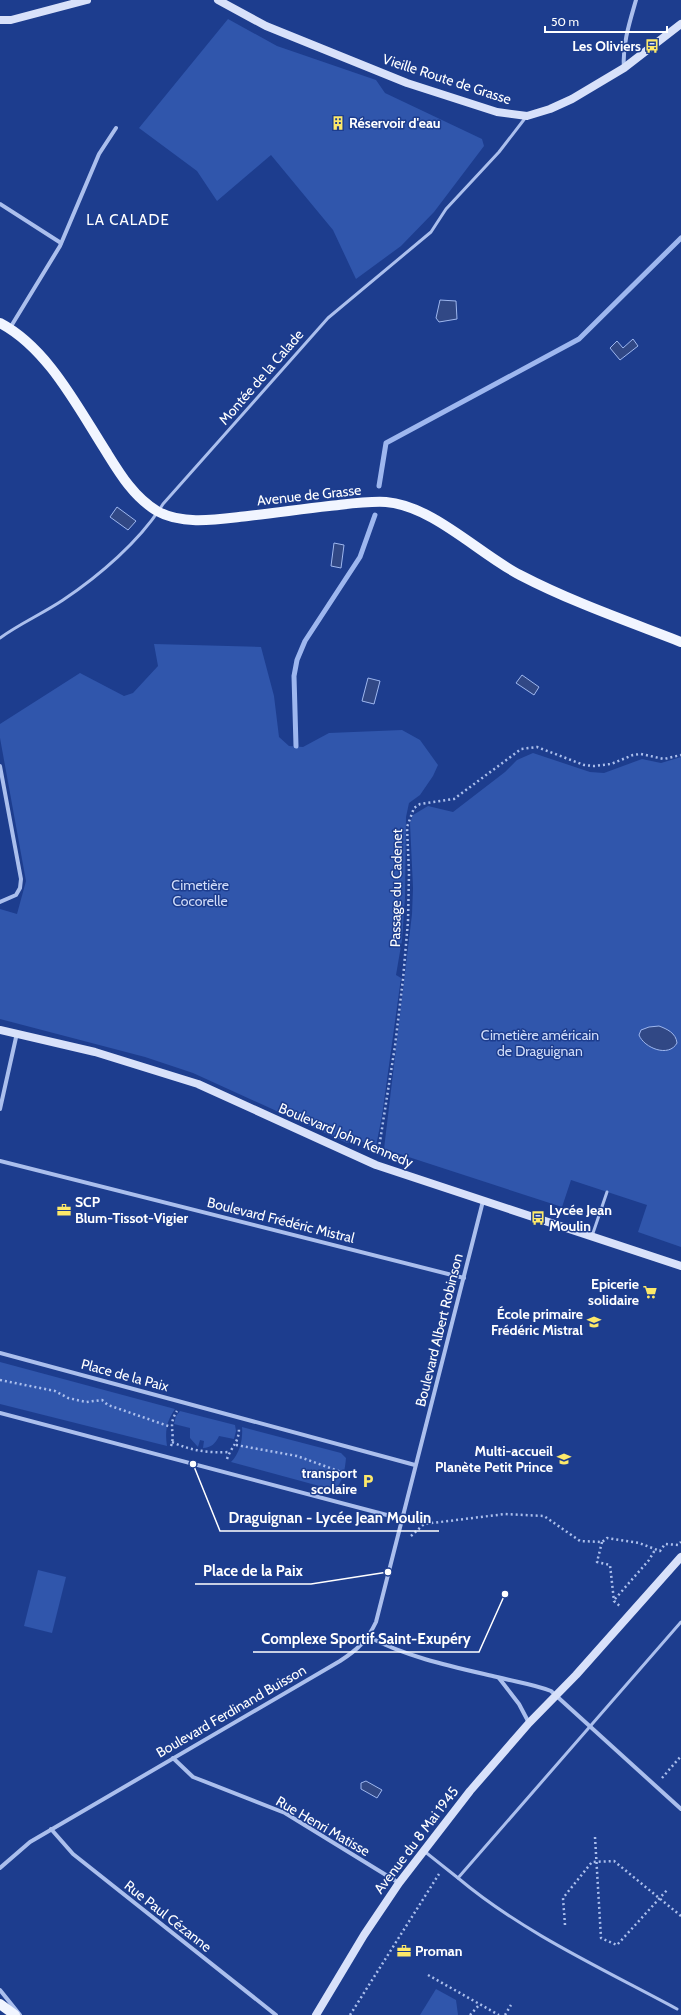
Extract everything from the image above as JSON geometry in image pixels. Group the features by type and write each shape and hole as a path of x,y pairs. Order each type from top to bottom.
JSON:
{"main road":[{"name":"Avenue de Grasse","path":"0,322 32,345 65,386 124,479 138,496 161,508 188,520 217,520 359,503 386,502 407,506 428,515 490,558 560,595 681,642"},
{"path":"0,2004 15,2015"}],"street":[{"path":"0,20 11,20 87,0"},
{"name":"Vieille Route de Grasse","path":"218,0 266,26 400,80 497,112 527,116 550,109 572,99 624,68 681,24"},
{"path":"624,68 623,58 636,0"},
{"path":"10,328 61,242 96,160 116,128"},
{"path":"0,204 61,242"},
{"path":"0,766 20,879 20,888 16,895 0,902"},
{"name":"Boulevard John Kennedy","path":"0,1030 95,1052 198,1084 376,1165 681,1266"},
{"path":"0,1109 18,1033"},
{"name":"Boulevard Frédéric Mistral","path":"0,1161 464,1278"},
{"name":"Boulevard Albert Robinson","path":"415,1465 483,1201"},
{"name":"Place de la Paix","path":"0,1353 415,1465"},
{"path":"0,1413 402,1519 415,1465"},
{"name":"Boulevard Ferdinand Buisson","path":"0,1868 30,1842 51,1829 352,1654 369,1637 376,1622 402,1519"},
{"name":"Avenue du 8 Mai 1945","path":"316,2015 364,1935 399,1883 470,1791 529,1723 630,1616 681,1557"},
{"path":"369,1637 389,1647 413,1655 499,1678 532,1684 556,1695 655,1787 681,1809"},
{"path":"499,1678 519,1704 529,1723"},
{"name":"Rue Henri Matisse","path":"173,1758 193,1777 285,1813 399,1883"},
{"name":"Rue Paul Cézanne","path":"51,1829 73,1854 276,2015"},
{"path":"0,1990 20,2015"}],"lane":[{"name":"Montée de la Calade","path":"0,638 63,600 93,578 145,530 161,508 328,318 431,232 446,209 499,152 527,116"},
{"path":"592,1237 607,1192"},
{"path":"458,1878 681,1622"},
{"path":"424,1851 483,1899 516,1922 677,2009"}],"path":[{"name":"Passage du Cadenet","path":"376,1165 387,1098 403,980 408,905 407,827 414,808 420,804 454,799 521,749 537,747 584,764 594,766 611,764 633,755 641,754 664,759 681,755"},
{"path":"0,1380 55,1391 68,1398 86,1402 102,1400 108,1405 171,1427"},
{"path":"171,1446 171,1427 173,1416 178,1409 177,1401"},
{"path":"227,1459 230,1452 236,1445 238,1425 244,1419"},
{"path":"172,1442 187,1449 208,1453 230,1452"},
{"path":"236,1445 297,1456 344,1473"},
{"path":"411,1536 424,1524 505,1514 544,1516 580,1541 602,1542"},
{"path":"622,1609 614,1600 610,1565 597,1562 602,1542 607,1538 629,1541 660,1551 665,1544 678,1544 681,1542"},
{"path":"614,1600 649,1560 655,1550"},
{"path":"655,1787 681,1756"},
{"path":"595,1837 601,1938 617,1945 668,1889"},
{"path":"564,1925 563,1898 592,1862 614,1860 681,1916"},
{"path":"350,2015 443,1867"},
{"path":"428,1975 499,2015"},
{"path":"470,2015 480,2004"},
{"path":"505,2015 511,2005"}],"green space":[{"path":"228,19 277,46 376,80 385,93 482,139 484,146 434,212 401,246 356,279 333,230 271,155 217,201 197,171 139,128"},
{"name":"Cimetière Cocorelle","path":"154,644 261,647 274,696 279,737 289,746 303,747 329,733 402,730 420,740 438,765 433,776 420,795 409,803 406,817 405,898 402,940 396,975 401,978 382,1116 376,1146 357,1140 347,1143 193,1073 145,1057 0,1019 0,909 17,914 26,881 0,738 0,724 80,673 124,696 133,693 158,666"},
{"name":"Cimetière américain de Draguignan","path":"533,753 590,772 604,773 642,759 661,763 681,757 681,1247 638,1232 647,1205 571,1180 562,1207 384,1149 412,914 413,888 410,823 413,815 428,806 453,812 505,772 517,760"},
{"path":"0,1362 175,1409 167,1427 167,1446 0,1404"},
{"path":"180,1411 235,1425 236,1431 234,1439 219,1436 213,1445 203,1448 204,1441 200,1440 198,1447 190,1438 190,1428 174,1424 176,1416"},
{"path":"242,1427 341,1453 346,1458 340,1484 334,1490 231,1462 237,1454 240,1446"},
{"path":"38,1570 66,1577 52,1633 24,1626"},
{"path":"436,1989 456,2000 458,2015 420,2015"}],"shaded area":[{"path":"440,300 456,301 457,319 439,322 436,318"},
{"path":"633,339 638,346 620,360 610,348 617,341 623,348"},
{"path":"117,507 136,521 128,530 110,517"},
{"path":"334,543 344,545 341,568 331,566"},
{"path":"522,675 539,687 534,695 516,683"},
{"path":"368,678 380,681 374,704 362,701"},
{"path":"659,1026 668,1030 675,1037 677,1043 668,1050 657,1050 651,1047 642,1040 639,1035 641,1030"},
{"path":"366,1781 382,1790 377,1798 361,1789 361,1783"}],"waterway":[{"path":"379,486 386,443 579,339 681,238"},
{"path":"296,746 294,676 297,660 305,641 360,557 375,515"}],"place":[{"name":"Les Oliviers","path":"652,46"},
{"name":"Réservoir d'eau","path":"338,123"},
{"name":"SCP Blum-Tissot-Vigier","path":"64,1210"},
{"name":"Lycée Jean Moulin","path":"538,1218"},
{"name":"Epicerie solidaire","path":"650,1292"},
{"name":"École primaire Frédéric Mistral","path":"594,1322"},
{"name":"Multi-accueil Planète Petit Prince","path":"564,1459"},
{"name":"Draguignan - Lycée Jean Moulin","path":"193,1464"},
{"name":"transport scolaire","path":"368,1481"},
{"name":"Place de la Paix","path":"388,1572"},
{"name":"Complexe Sportif Saint-Exupéry","path":"505,1594"},
{"name":"Proman","path":"404,1951"}],"district":[{"name":"LA CALADE","path":"128,220"}]}
